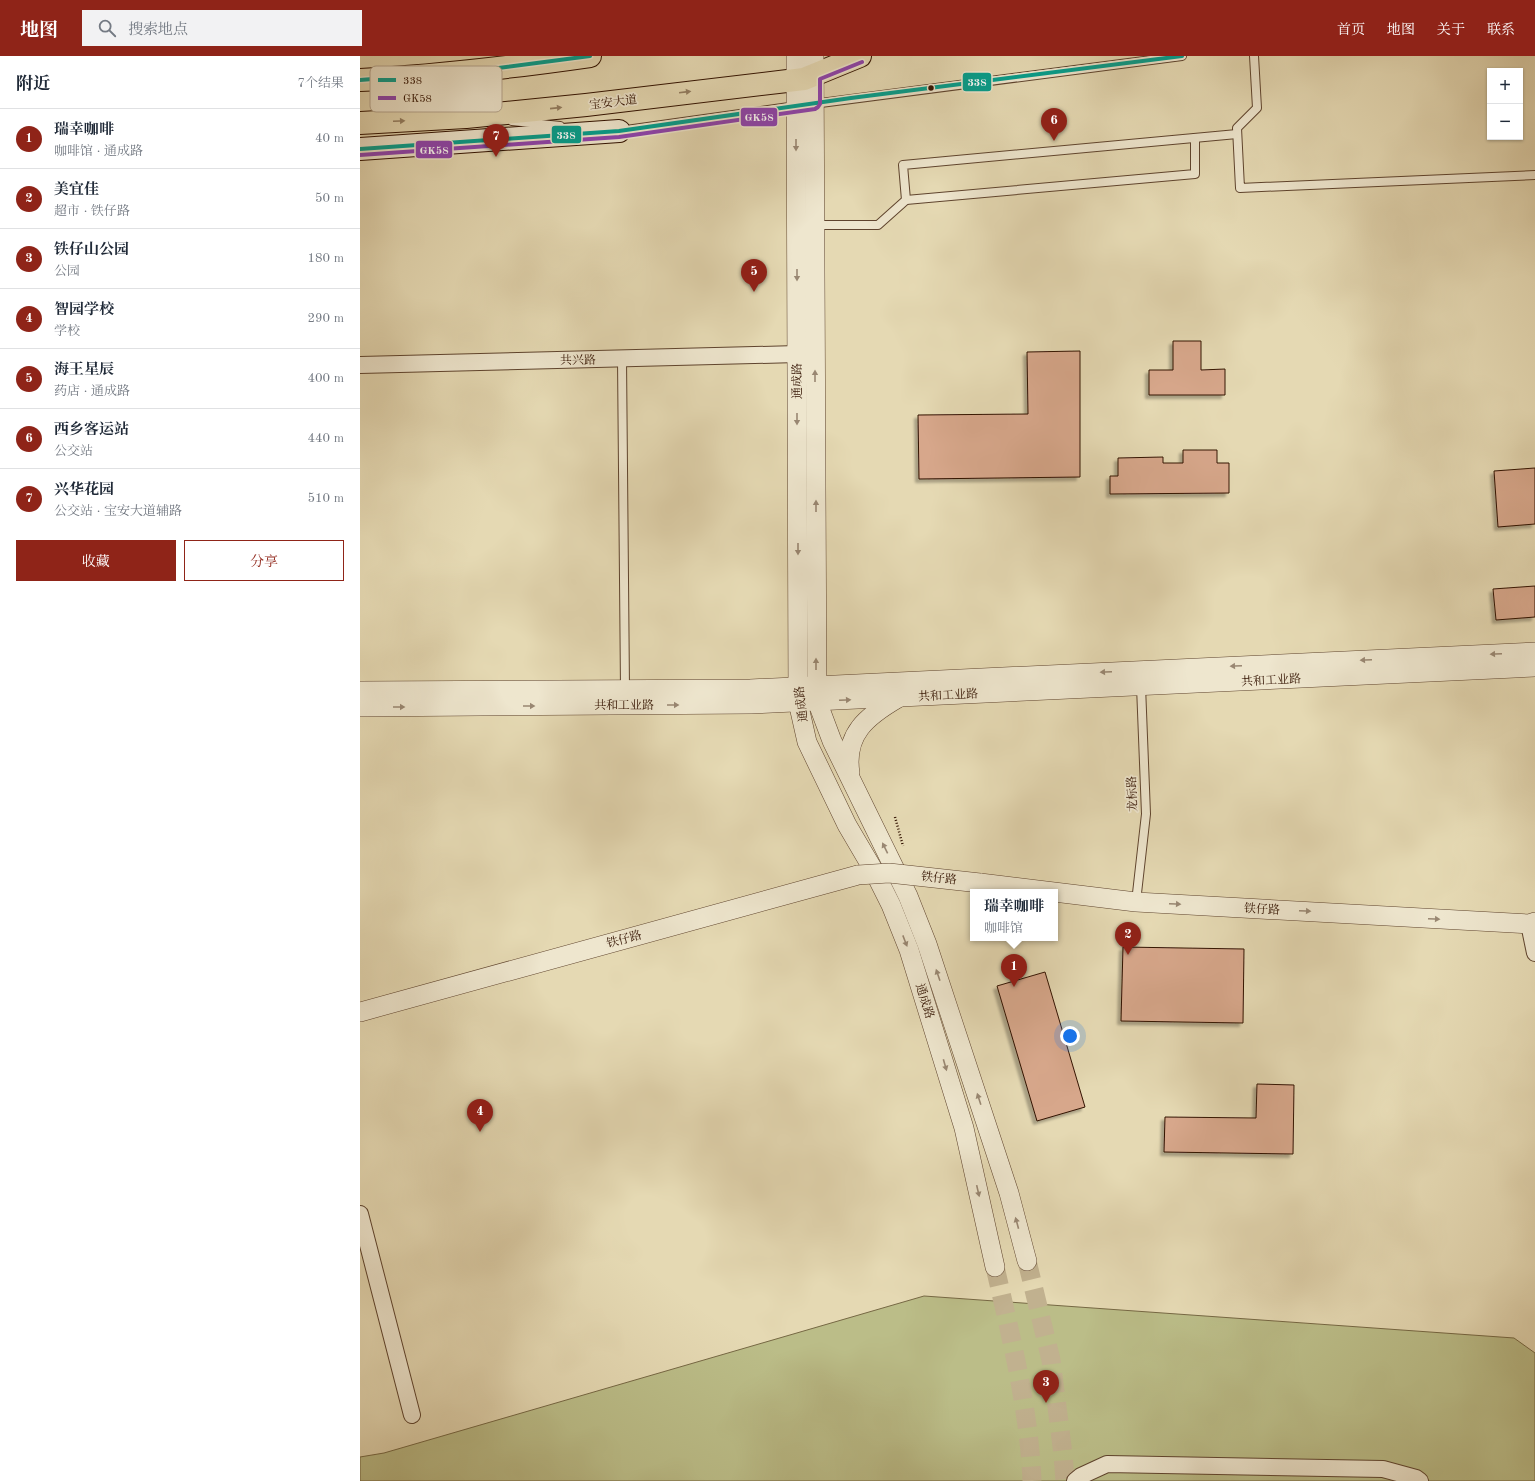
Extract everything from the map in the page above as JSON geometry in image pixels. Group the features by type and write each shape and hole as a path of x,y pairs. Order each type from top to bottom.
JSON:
{"main road":[{"path":"502,68 590,56"},
{"name":"宝安大道","path":"360,122 466,117 586,105 808,70 860,56"},
{"path":"360,80 370,79"},
{"path":"360,149 619,131"}],"street":[{"path":"796,56 808,70 805,105"},
{"name":"通成路","path":"805,105 815,225 807,742 847,825 888,898 909,950 964,1128 995,1267"},
{"name":"通成路","path":"805,105 797,354 807,694 852,781 908,896 927,944 1007,1186 1027,1261"},
{"name":"共兴路","path":"360,365 797,354"},
{"name":"共和工业路","path":"360,707 743,704 807,694 1535,652"},
{"name":"共和工业路","path":"360,691 750,689 807,694 900,697 1535,667"},
{"path":"852,781 848,762 851,744 857,730 868,718 900,697"},
{"name":"铁仔路","path":"360,1012 858,875 889,873 1029,889"},
{"name":"铁仔路","path":"1058,892 1136,902 1532,923"},
{"path":"1532,923 1535,953"},
{"path":"360,1214 412,1416"},
{"path":"1075,1481 1081,1476 1107,1464 1383,1469 1416,1478 1420,1481"}],"lane":[{"path":"466,117 619,131 805,105 1182,56"},
{"path":"1254,56 1257,108 1237,128 1240,188 1535,175"},
{"path":"906,200 903,165 1237,134"},
{"path":"815,225 878,225 906,200 1195,174 1195,138"},
{"path":"622,359 625,689"},
{"name":"龙标路","path":"1136,902 1146,814 1141,686"}],"green space":[{"path":"924,1296 1514,1338 1535,1353 1535,1481 360,1481 360,1457 384,1453"}],"building":[{"path":"1173,341 1201,341 1201,370 1225,369 1225,395 1149,395 1149,370 1173,370"},
{"path":"1080,351 1080,477 919,479 918,415 1028,414 1027,352"},
{"path":"1183,450 1217,450 1217,463 1229,463 1229,493 1110,494 1110,476 1118,476 1118,458 1163,457 1163,463 1183,463"},
{"path":"1535,468 1535,524 1498,527 1494,471"},
{"path":"1535,586 1535,617 1496,620 1493,589"},
{"path":"1123,947 1244,949 1243,1023 1121,1021"},
{"path":"1045,972 1085,1107 1037,1121 997,986"},
{"path":"1257,1084 1294,1085 1293,1154 1164,1152 1165,1117 1256,1118"}],"tunnel":[{"path":"1027,1261 1051,1360 1065,1481"},
{"path":"995,1267 1013,1346 1023,1400 1032,1481"}],"transit line":[{"name":"338","path":"502,67 590,56"},
{"name":"338","path":"360,149 619,131 851,98 1182,56"},
{"name":"GK58","path":"360,155 619,137 815,109 820,104 820,79 862,62"},
{"name":"338","path":"360,80 370,79"}],"place":[{"name":"西乡客运站","path":"1054,141"},
{"name":"兴华花园","path":"496,157"},
{"name":"海王星辰","path":"754,292"},
{"name":"美宜佳","path":"1128,955"},
{"name":"瑞幸咖啡","path":"1014,987"},
{"name":"智园学校","path":"480,1132"},
{"name":"铁仔山公园","path":"1046,1403"}]}
